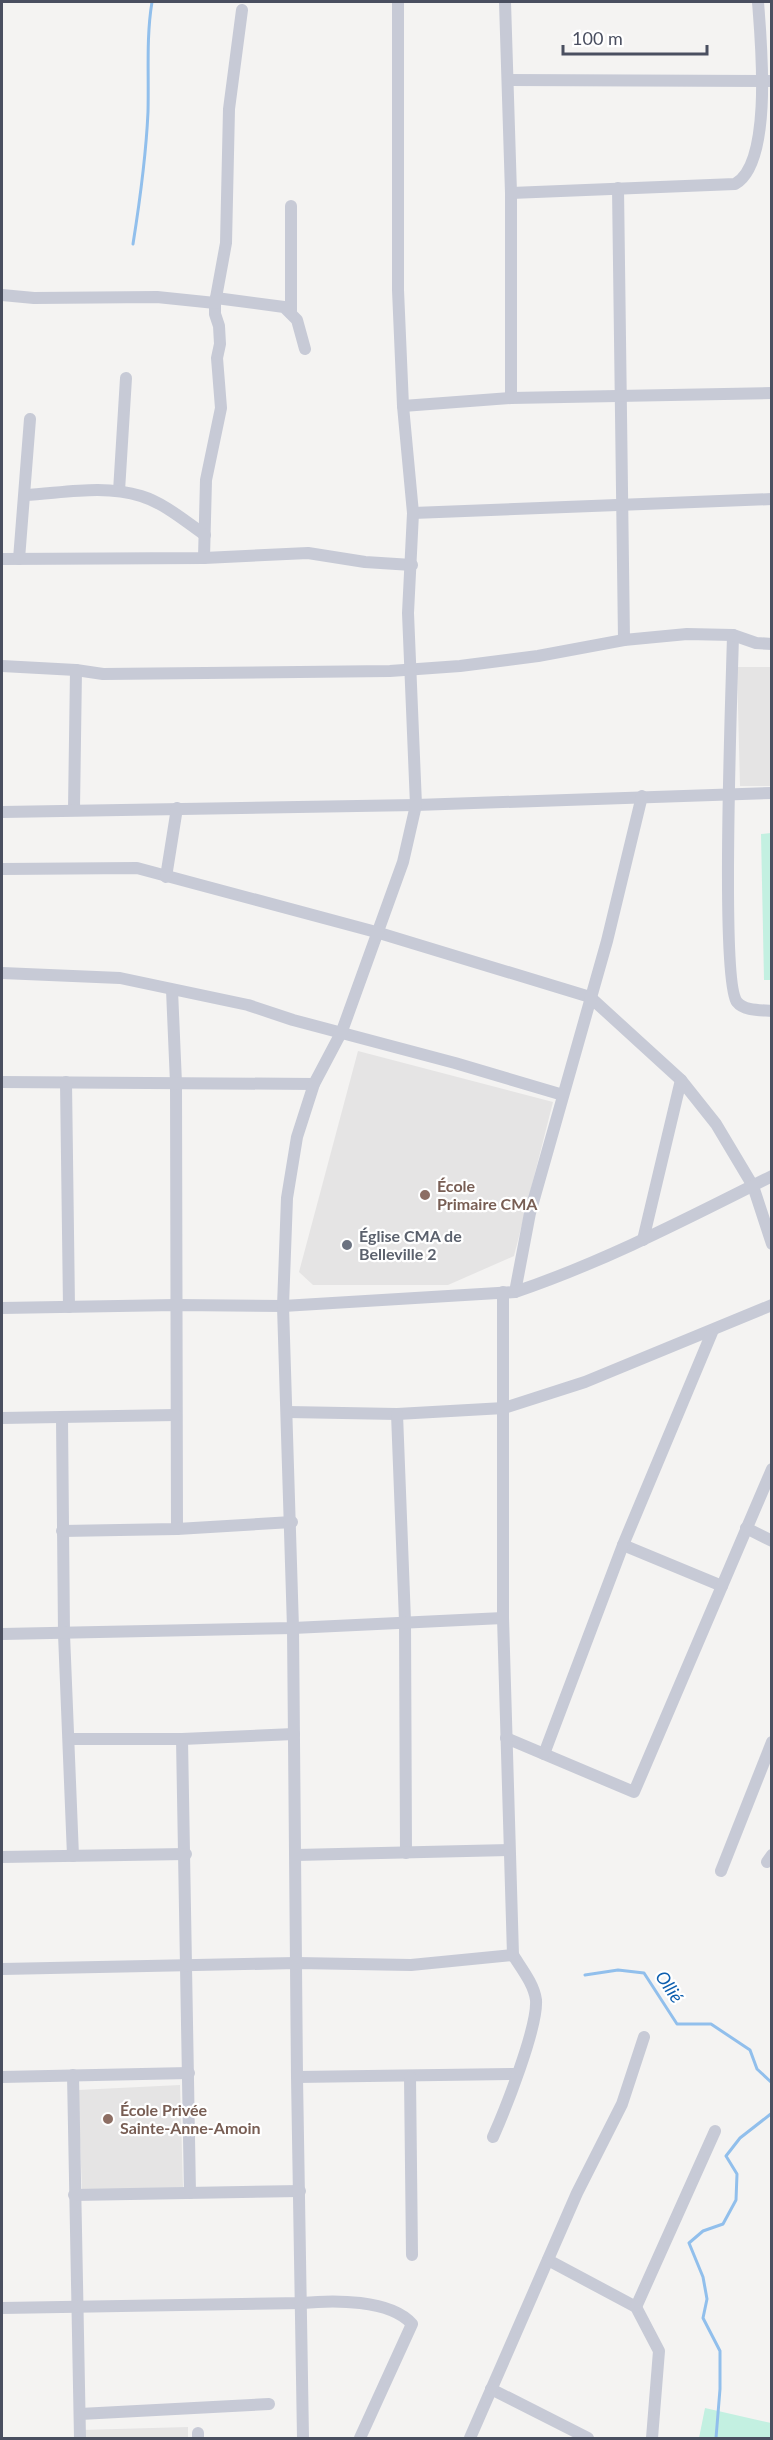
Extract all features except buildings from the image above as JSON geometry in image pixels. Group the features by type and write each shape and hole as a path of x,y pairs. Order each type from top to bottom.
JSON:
{"street":[{"path":"303,2439 297,2077 294,1628 283,1306 287,1198 297,1137 314,1084 342,1031 403,862 416,804 408,613 412,565 412,513 403,406 398,290 398,2"},
{"path":"505,2 511,193 511,398"},
{"path":"511,193 735,184 744,179 751,168 757,148 767,81 758,2"},
{"path":"204,558 206,480 221,408 217,358 220,344 219,326 215,314 215,301 226,243 229,109 242,10"},
{"path":"508,80 767,81"},
{"path":"618,188 624,640"},
{"path":"291,206 291,313"},
{"path":"2,295 34,298 157,297 284,307 297,320 305,350"},
{"path":"119,491 126,378"},
{"path":"403,406 511,398 771,393"},
{"path":"19,559 30,419"},
{"path":"25,495 95,490 119,491 142,496 163,506 205,535"},
{"path":"412,513 771,499"},
{"path":"2,559 204,558 308,553 365,562 412,565"},
{"path":"2,666 139,675 410,669 538,656 624,640 687,634 733,635 756,643 771,644"},
{"path":"733,635 729,794 729,958 733,995 737,1003 747,1008 771,1011"},
{"path":"74,809 76,670"},
{"path":"2,812 416,804 771,793"},
{"path":"493,2137 517,2074 532,2024 536,2000 531,1984 513,1954 509,1850 503,1618 504,1408 509,1292 607,941 642,796"},
{"path":"166,877 177,808"},
{"path":"2,869 137,868 376,932 591,997 681,1080 716,1124 753,1186 771,1244"},
{"path":"2,973 120,978 248,1005 563,1095"},
{"path":"172,990 176,1083 177,1528"},
{"path":"643,1240 681,1080"},
{"path":"2,1082 314,1084"},
{"path":"66,1082 69,1307"},
{"path":"2,1308 283,1306 509,1292 542,1283 643,1240 771,1176"},
{"path":"288,1412 397,1414 504,1408 585,1382 771,1305"},
{"path":"544,1754 623,1545 713,1330"},
{"path":"397,1414 405,1622 406,1853"},
{"path":"2,1418 176,1415"},
{"path":"62,1418 64,1634 73,1856"},
{"path":"506,1738 634,1792 639,1786 771,1469"},
{"path":"62,1531 292,1522"},
{"path":"746,1528 771,1542"},
{"path":"623,1545 722,1586"},
{"path":"2,1634 294,1628 503,1618"},
{"path":"69,1739 182,1739 294,1734"},
{"path":"182,1739 188,1965 190,2193"},
{"path":"721,1871 771,1742"},
{"path":"296,1855 509,1850"},
{"path":"2,1857 186,1854"},
{"path":"2,1969 297,1963 411,1965 513,1954"},
{"path":"470,2439 577,2193 622,2104 644,2037"},
{"path":"2,2077 189,2073"},
{"path":"297,2077 517,2074"},
{"path":"73,2075 80,2439"},
{"path":"410,2077 412,2255"},
{"path":"636,2307 715,2131"},
{"path":"75,2195 300,2191"},
{"path":"548,2260 636,2307 658,2351 652,2439"},
{"path":"2,2308 302,2303 333,2300 355,2302 395,2312 405,2316 412,2324 360,2439"},
{"path":"491,2389 588,2439"},
{"path":"80,2414 269,2404"}],"shaded area":[{"path":"737,667 771,667 771,786 740,786"},
{"name":"École Primaire CMA","path":"358,1051 553,1102 514,1256 448,1285 313,1285 299,1272"},
{"path":"180,2085 183,2188 82,2190 78,2090"},
{"path":"188,2427 188,2438 82,2438 81,2430"}],"green space":[{"path":"771,833 771,980 764,980 761,834"},
{"path":"705,2408 771,2423 770,2438 699,2438"}],"waterway":[{"path":"133,244 146,145 148,43 152,2"},
{"name":"Ollié","path":"585,1975 618,1970 644,1973 677,2024 711,2024 750,2050 757,2069 772,2083"},
{"path":"716,2438 720,2351 703,2318 707,2299 703,2277 689,2243 703,2231 723,2224 736,2200 737,2174 726,2156 740,2138 772,2113"}],"place":[{"name":"École Primaire CMA","path":"425,1195"},
{"name":"Église CMA de Belleville 2","path":"347,1245"},
{"name":"École Privée Sainte-Anne-Amoin","path":"108,2119"}]}
